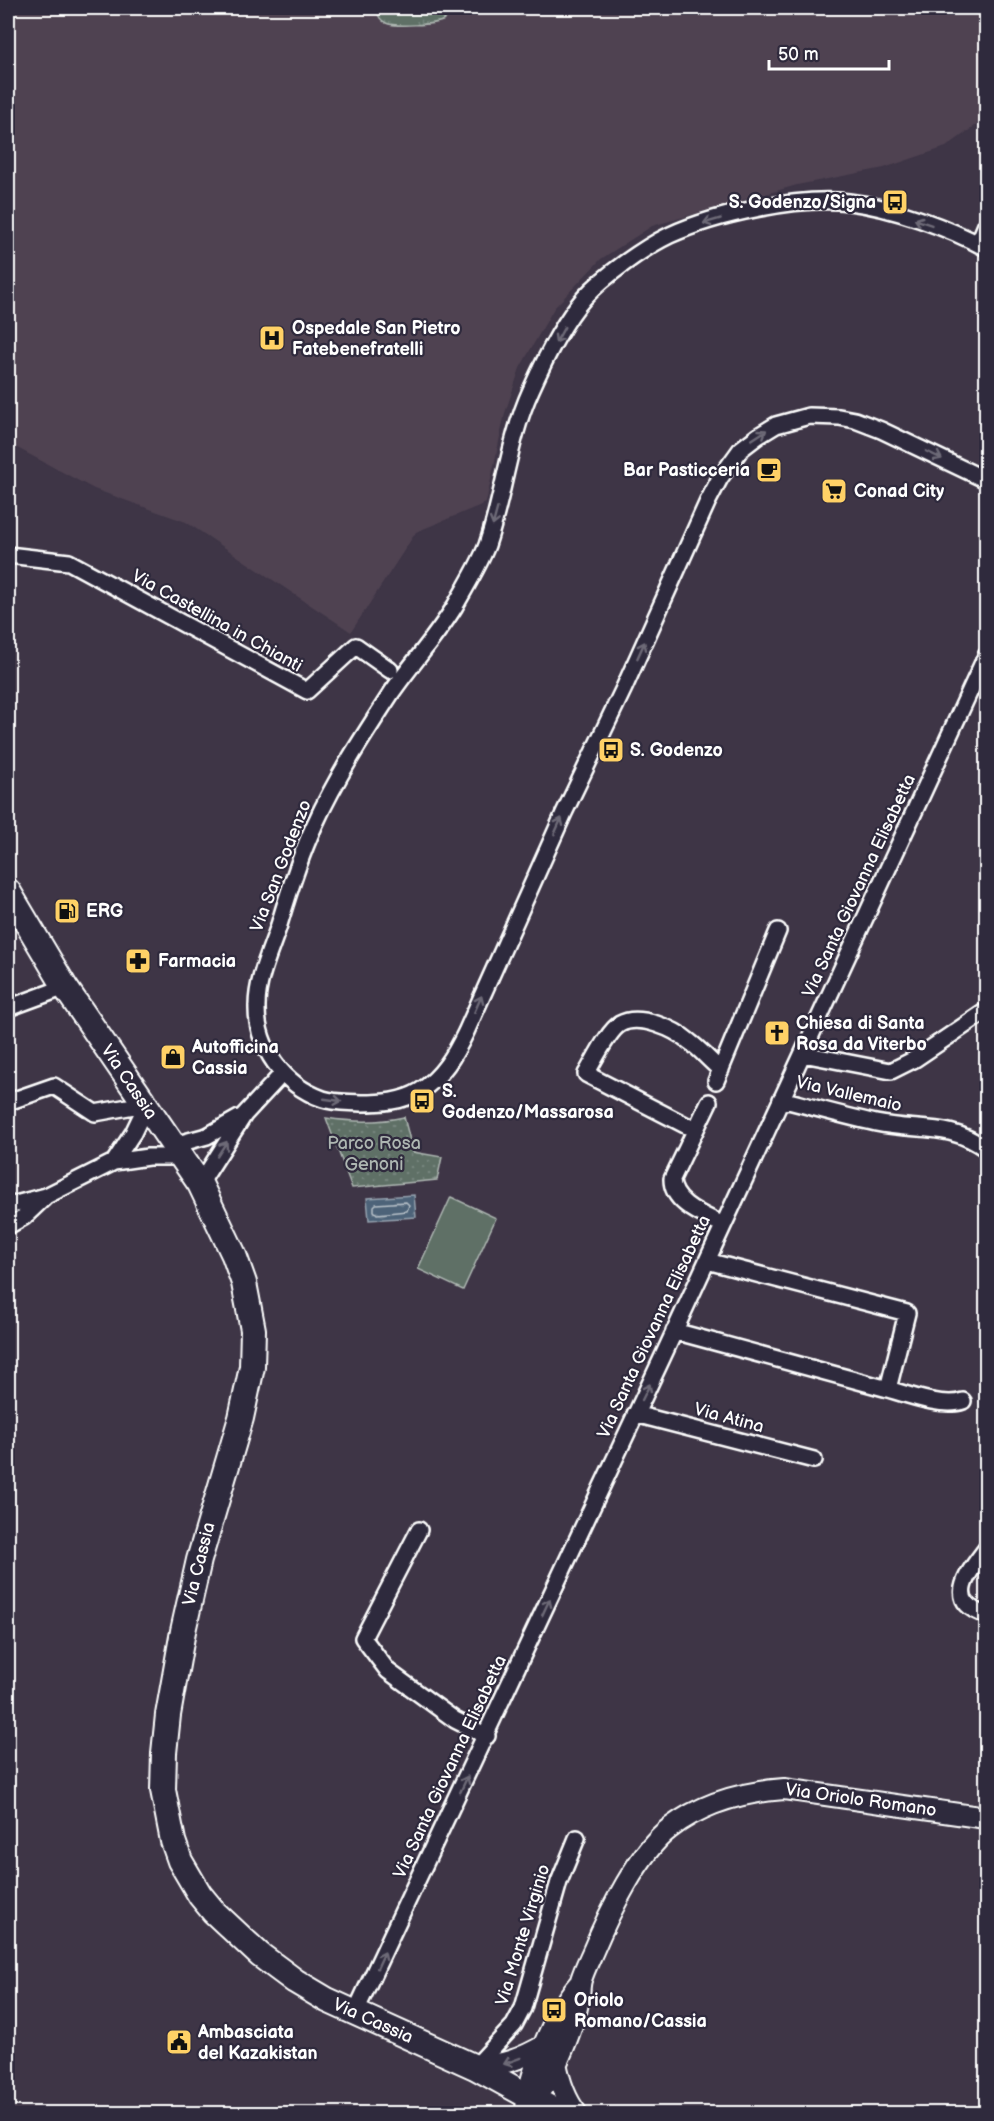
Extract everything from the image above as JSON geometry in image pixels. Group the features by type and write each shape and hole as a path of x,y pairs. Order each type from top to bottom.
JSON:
{"main road":[{"name":"Via Cassia","path":"8,891 65,987 200,1184 244,1282 252,1322 253,1355 249,1383 196,1572 170,1698 166,1731 163,1780 170,1829 186,1871 200,1895 242,1939 315,1994 475,2067 527,2104 561,2114"}],"street":[{"name":"Via San Godenzo","path":"982,246 922,222 867,205 830,201 781,206 726,217 672,234 610,275 579,304 543,365 526,402 482,557 446,620 403,677 362,738 312,831 288,894 257,1000 258,1024 264,1042 282,1074 304,1090 330,1101 386,1102 405,1098 421,1090 448,1065 466,1032 708,501 733,458 748,442 766,430 787,421 810,416 839,417 855,420 881,430 987,480"},
{"path":"982,246 987,225"},
{"name":"Via Castellina in Chianti","path":"8,555 69,562 307,691 356,646 390,670"},
{"name":"Via Santa Giovanna Elisabetta","path":"356,2013 487,1736 987,656"},
{"path":"695,1131 586,1074 610,1034 620,1023 638,1020 655,1023 689,1041 718,1076 778,931"},
{"path":"8,1008 65,987"},
{"path":"803,1054 891,1071 915,1059 987,1011"},
{"path":"200,1184 244,1115 282,1074"},
{"path":"8,1102 54,1086 95,1113 145,1105"},
{"name":"Via Vallemaio","path":"781,1099 877,1123 944,1129 974,1140 987,1149"},
{"path":"709,1102 672,1179 672,1186 683,1202 723,1225"},
{"path":"114,1162 133,1133 145,1105"},
{"path":"8,1206 46,1196 114,1162 178,1151 244,1115"},
{"path":"8,1226 24,1217 46,1196"},
{"path":"707,1261 907,1313 888,1389"},
{"path":"674,1332 888,1389 947,1403 954,1404 963,1401"},
{"name":"Via Atina","path":"635,1414 814,1460"},
{"path":"419,1530 363,1638 388,1671 455,1720 487,1736"},
{"path":"987,1548 961,1589 969,1606 987,1615"},
{"name":"Via Oriolo Romano","path":"527,2104 541,2089 556,2062 573,2022 581,1980 607,1921 636,1870 656,1841 682,1820 714,1803 735,1796 757,1791 784,1789 987,1818"},
{"name":"Via Monte Virginio","path":"475,2067 514,2025 523,2008 559,1882 577,1838"},
{"name":"Via Oriolo Romano","path":"527,2104 532,2074 567,1998 581,1980"},
{"path":"475,2067 506,2064 545,2045"},
{"path":"556,2062 559,2078 577,2114"}],"shaded area":[{"name":"Ospedale San Pietro Fatebenefratelli","path":"8,8 986,8 986,118 946,147 884,168 797,185 652,226 601,259 554,308 520,368 505,413 486,503 416,532 351,632 186,522 94,489 8,443"}],"green space":[{"path":"376,8 451,8 445,19 440,22 406,25 386,23 379,17"},
{"name":"Parco Rosa Genoni","path":"404,1117 413,1152 442,1157 437,1180 352,1188 326,1118 365,1121"},
{"path":"451,1197 496,1218 463,1290 418,1269"}],"water":[{"path":"414,1195 416,1217 369,1220 367,1198"}],"place":[{"name":"S. Godenzo/Signa","path":"895,202"},
{"name":"Ospedale San Pietro Fatebenefratelli","path":"272,338"},
{"name":"Bar Pasticceria","path":"769,470"},
{"name":"Conad City","path":"834,491"},
{"name":"S. Godenzo","path":"611,750"},
{"name":"ERG","path":"67,911"},
{"name":"Farmacia","path":"138,961"},
{"name":"Chiesa di Santa Rosa da Viterbo","path":"777,1033"},
{"name":"Autofficina Cassia","path":"173,1057"},
{"name":"S. Godenzo/Massarosa","path":"422,1101"},
{"name":"Oriolo Romano/Cassia","path":"554,2010"},
{"name":"Ambasciata del Kazakistan","path":"179,2042"}]}
